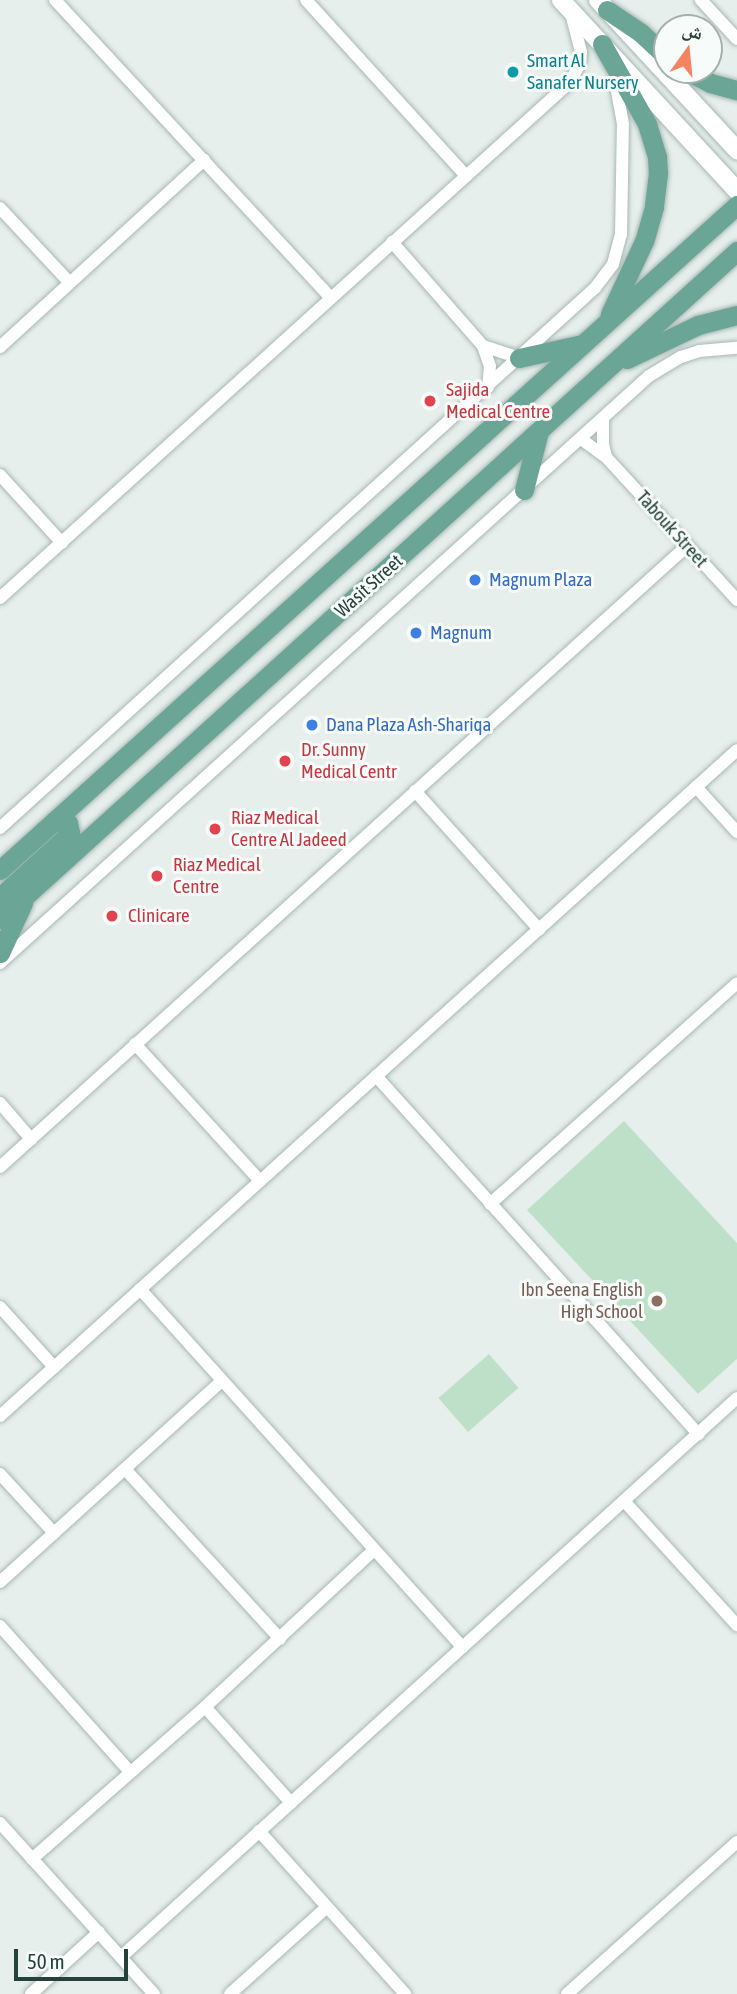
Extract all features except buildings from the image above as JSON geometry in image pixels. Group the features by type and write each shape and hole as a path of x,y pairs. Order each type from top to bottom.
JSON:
{"main road":[{"path":"565,5 737,191"},
{"path":"602,5 653,44"},
{"path":"602,5 737,150"},
{"path":"601,44 647,124 657,156 658,173 654,208 644,241 607,322"},
{"path":"714,84 737,90"},
{"name":"Wasit Street","path":"0,870 737,205"},
{"name":"Wasit Street","path":"0,919 737,251"},
{"path":"604,370 690,329 737,315"},
{"path":"519,358 583,343"},
{"path":"524,490 538,431"},
{"path":"0,897 69,833 68,823 54,821"},
{"path":"0,953 26,896"}],"street":[{"path":"55,0 330,297"},
{"path":"306,0 466,176"},
{"path":"701,0 737,39"},
{"path":"0,598 576,73 581,52 565,5"},
{"path":"0,828 595,288 618,250 622,220 622,108 601,44"},
{"path":"0,347 204,160"},
{"path":"0,208 69,282"},
{"path":"392,242 483,346 490,366 488,387"},
{"path":"483,346 519,358"},
{"path":"0,962 664,365 699,351 737,348"},
{"path":"603,418 606,457"},
{"name":"Tabouk Street","path":"581,439 606,457 737,600"},
{"path":"0,475 62,543"},
{"path":"0,1167 687,546"},
{"path":"0,1416 737,750"},
{"path":"696,787 737,832"},
{"path":"415,791 539,929"},
{"path":"490,1203 737,983"},
{"path":"135,1044 260,1181"},
{"path":"376,1076 698,1434"},
{"path":"0,1103 31,1139"},
{"path":"140,1289 462,1647"},
{"path":"0,1307 54,1367"},
{"path":"0,1583 222,1381"},
{"path":"121,1956 737,1398"},
{"path":"125,1469 279,1639"},
{"path":"0,1474 54,1534"},
{"path":"624,1501 737,1625"},
{"path":"32,1858 205,1707 374,1550"},
{"path":"0,1626 130,1772"},
{"path":"205,1707 291,1803"},
{"path":"0,1823 155,1994"},
{"path":"259,1831 405,1994"},
{"path":"567,1994 737,1842"},
{"path":"230,1994 327,1907"},
{"path":"31,1994 99,1932"}],"green space":[{"path":"624,1121 737,1243 737,1359 698,1394 527,1210"},
{"path":"489,1354 519,1388 468,1432 438,1398"}],"place":[{"name":"Smart Al Sanafer Nursery","path":"513,72"},
{"name":"Sajida Medical Centre","path":"430,401"},
{"name":"Magnum Plaza","path":"475,580"},
{"name":"Magnum","path":"416,633"},
{"name":"Dana Plaza Ash-Shariqa","path":"312,725"},
{"name":"Dr. Sunny Medical Centr","path":"285,761"},
{"name":"Riaz Medical Centre Al Jadeed","path":"215,829"},
{"name":"Riaz Medical Centre","path":"157,876"},
{"name":"Clinicare","path":"112,916"},
{"name":"Ibn Seena English High School","path":"657,1301"}]}
